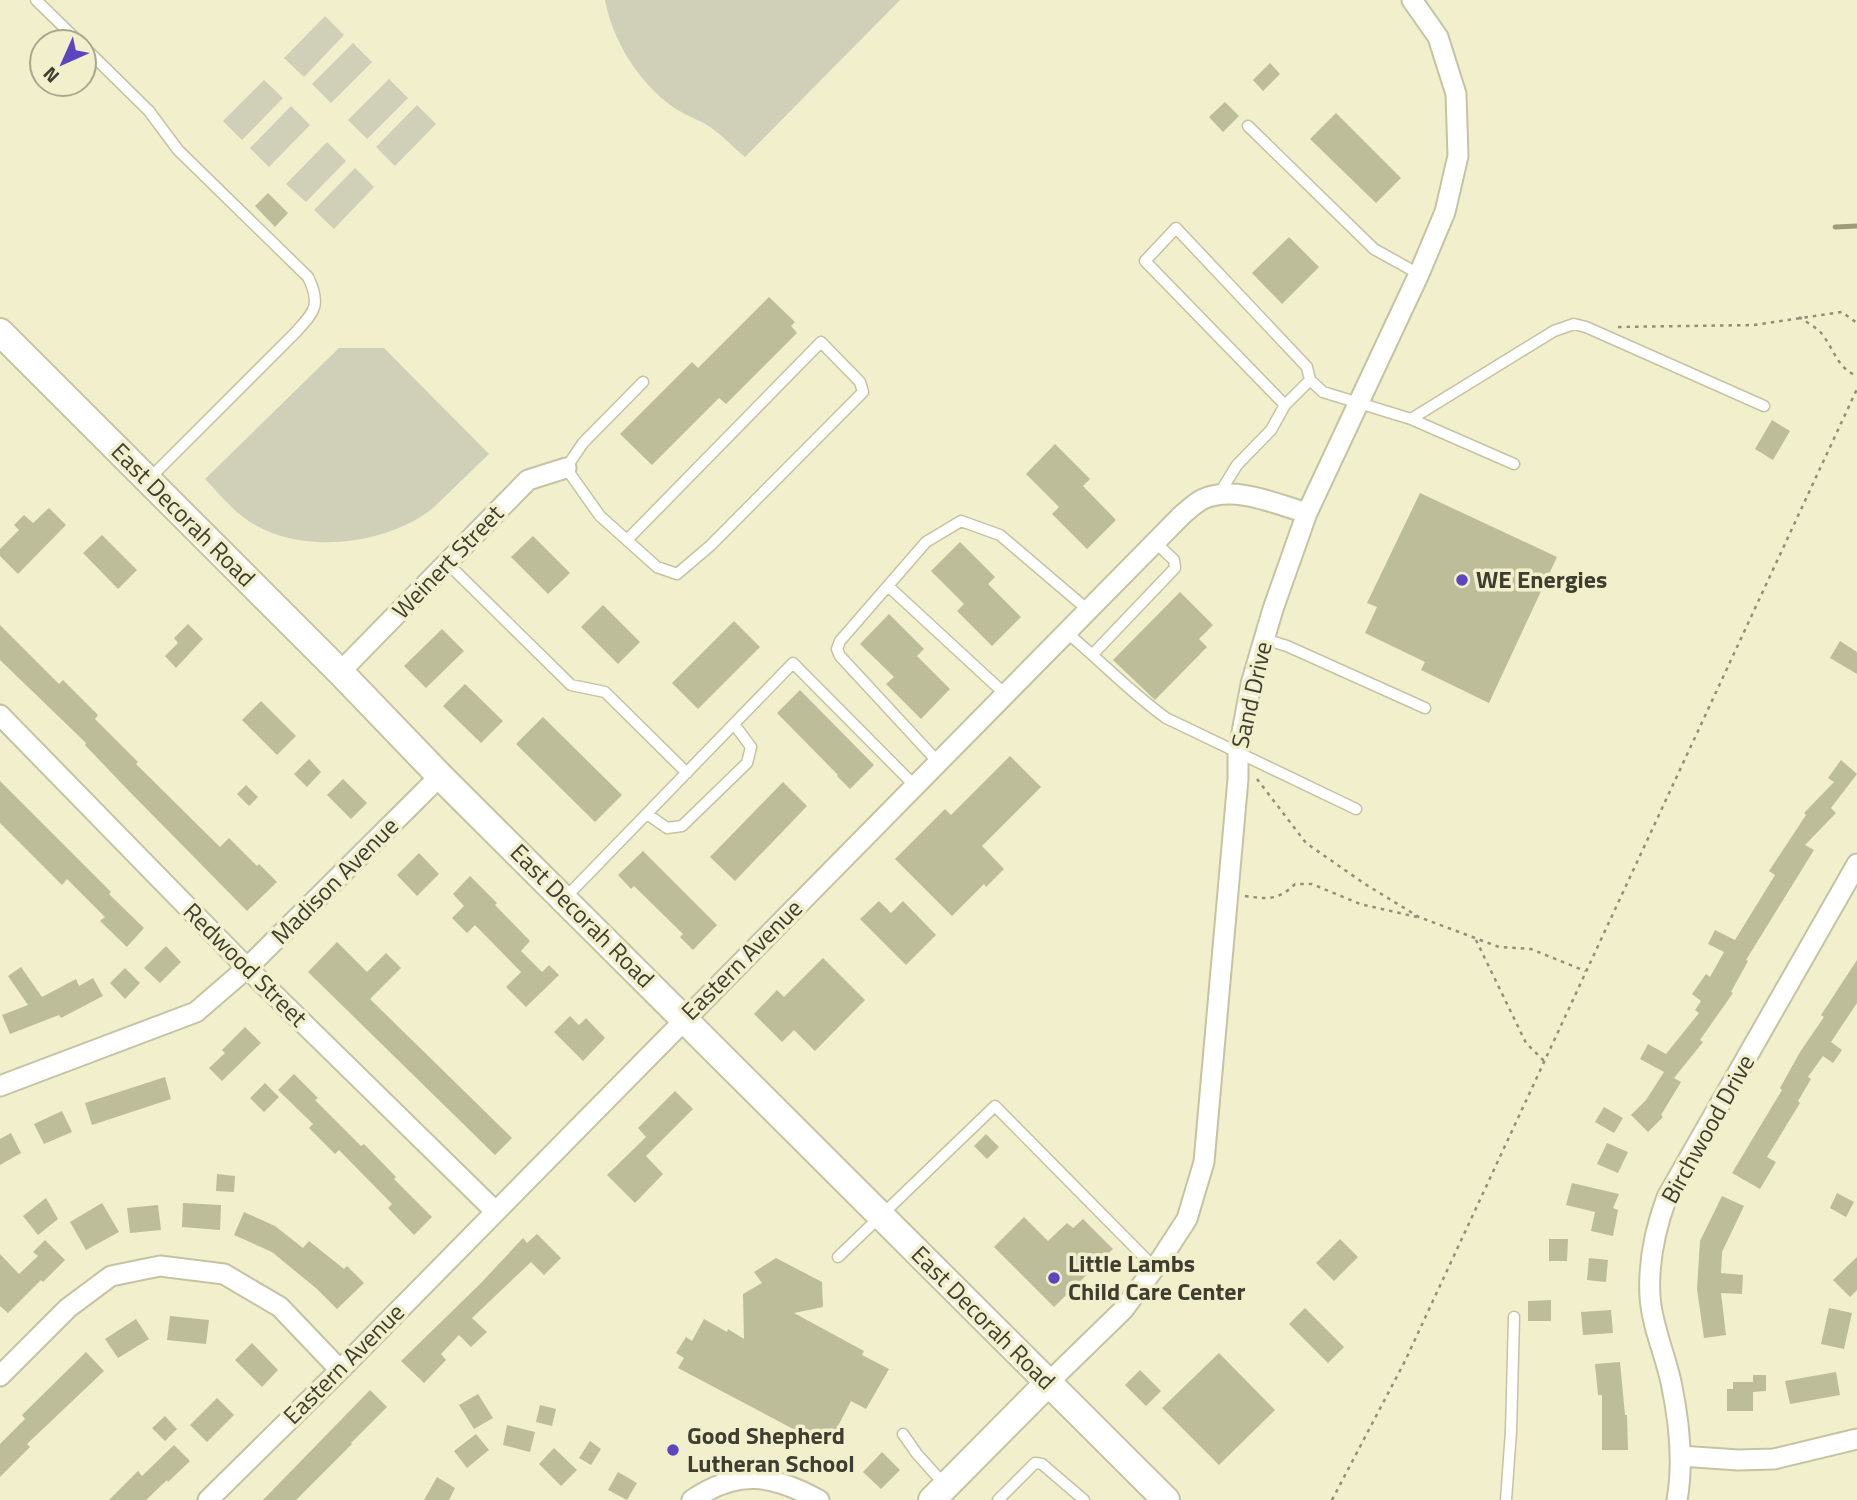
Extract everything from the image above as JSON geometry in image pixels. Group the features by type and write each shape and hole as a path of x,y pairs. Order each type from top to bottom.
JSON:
{"street":[{"name":"Sand Drive","path":"1048,1384 1123,1310 1155,1268 1186,1219 1204,1162 1238,754 1251,684 1307,513 1446,212 1458,156 1456,94 1437,37 1412,0"},
{"name":"East Decorah Road","path":"0,332 340,672 440,776 1166,1500"},
{"name":"Weinert Street","path":"340,672 528,480 566,468"},
{"path":"1219,494 1249,496 1307,513"},
{"name":"Eastern Avenue","path":"208,1500 340,1370 1181,516 1201,500 1219,494"},
{"name":"Redwood Street","path":"0,715 247,968 495,1211"},
{"name":"Madison Avenue","path":"0,1086 196,1012 247,968 440,776"},
{"name":"Birchwood Drive","path":"1676,1500 1680,1456 1671,1382 1650,1299 1657,1225 1667,1197 1857,864"},
{"path":"0,1376 68,1308 110,1276 160,1266 225,1274 280,1307 340,1370"},
{"path":"938,1492 1048,1384"},
{"path":"1680,1456 1738,1460 1774,1459 1857,1439"},
{"path":"692,1500 721,1483 749,1479 781,1483 819,1500"}],"lane":[{"path":"36,0 65,28"},
{"path":"98,61 149,111 178,150 308,277 317,302 310,316 294,334 148,480"},
{"path":"1248,126 1374,248 1419,274"},
{"path":"1284,405 1145,261 1175,228 1307,367 1310,380 1323,392 1411,419 1514,464"},
{"path":"1411,419 1554,331 1574,324 1764,406"},
{"path":"627,540 821,342 860,382 863,392 710,546 677,574 657,567 600,516 566,468 583,443 643,383"},
{"path":"1219,494 1237,466 1271,430 1284,405 1310,380"},
{"path":"937,762 840,656 837,649 926,542 961,521 1000,535 1087,610"},
{"path":"1093,654 1175,568 1174,560 1155,542"},
{"path":"447,563 571,685 606,692 687,773"},
{"path":"888,586 1005,694"},
{"path":"1066,632 1145,703 1166,718 1356,809"},
{"path":"1264,639 1298,651 1425,708"},
{"path":"565,899 793,663 915,786"},
{"path":"647,814 667,828 682,825 747,763 751,747 734,724"},
{"path":"838,1257 995,1106 1155,1268"},
{"path":"1506,1500 1514,1317"},
{"path":"903,1434 938,1492"},
{"path":"998,1500 1035,1463 1042,1464 1084,1500"}],"path":[{"path":"1586,327 1754,325 1842,312 1857,323"},
{"path":"1799,317 1821,332 1840,364 1857,376"},
{"path":"1332,1500 1405,1361 1857,389"},
{"path":"1238,754 1306,843 1365,884 1419,917 1476,940 1499,947 1531,948 1585,971"},
{"path":"1228,893 1271,898 1284,895 1295,884 1312,884 1360,904 1419,917"},
{"path":"1476,940 1526,1044 1544,1060"}],"green space":[{"path":"605,0 900,0 745,157 712,128 670,105 644,80 619,42"},
{"path":"325,16 344,35 304,77 284,58"},
{"path":"353,43 372,62 331,103 312,84"},
{"path":"389,79 408,98 367,139 348,120"},
{"path":"264,80 283,98 242,140 223,121"},
{"path":"417,105 436,124 395,166 376,147"},
{"path":"291,106 310,125 269,167 250,148"},
{"path":"327,142 346,161 306,202 286,184"},
{"path":"355,168 374,187 334,229 314,210"},
{"path":"339,348 384,348 489,454 432,509 393,530 346,541 299,540 277,535 242,516 205,479"}],"building":[{"path":"1270,63 1280,74 1263,91 1253,80"},
{"path":"1225,102 1239,116 1223,132 1209,117"},
{"path":"1336,113 1401,178 1376,203 1310,139"},
{"path":"268,193 288,213 275,227 255,206"},
{"path":"1289,237 1319,267 1282,304 1252,273"},
{"path":"769,297 795,322 791,326 797,333 726,404 719,398 652,465 620,434 692,362 698,368"},
{"path":"1772,420 1790,431 1773,460 1755,449"},
{"path":"1055,444 1090,479 1083,486 1116,520 1087,549 1052,514 1059,507 1026,474"},
{"name":"WE Energies","path":"1420,493 1557,557 1489,703 1421,670 1425,662 1365,633 1377,607 1367,603"},
{"path":"49,508 66,525 18,574 0,556 0,549 19,530 14,525 24,515 33,523"},
{"path":"102,535 137,570 118,589 83,553"},
{"path":"533,536 570,573 548,594 511,557"},
{"path":"960,542 995,577 988,584 1021,617 992,646 957,611 964,604 931,571"},
{"path":"1180,592 1213,625 1199,639 1207,647 1155,700 1113,660"},
{"path":"603,605 640,642 618,664 581,627"},
{"path":"889,614 924,649 917,656 950,689 921,719 886,684 894,677 860,644"},
{"path":"734,621 760,647 698,709 672,683"},
{"path":"188,624 203,639 176,668 165,656 178,643 174,638"},
{"path":"0,625 59,684 63,680 98,715 95,719 138,762 136,764 220,847 229,838 277,882 247,911 126,788 86,743 0,660"},
{"path":"442,629 464,651 426,688 404,666"},
{"path":"1840,641 1857,652 1857,674 1830,658"},
{"path":"465,684 503,721 481,743 443,706"},
{"path":"800,690 874,765 850,789 777,713"},
{"path":"261,701 296,736 277,755 242,720"},
{"path":"543,717 622,795 595,822 516,744"},
{"path":"1010,756 1041,787 982,846 1004,869 986,887 984,884 952,916 895,859 945,809 951,815"},
{"path":"309,759 321,772 307,787 294,774"},
{"path":"1841,760 1857,774 1831,808 1836,813 1805,845 1814,850 1746,960 1748,961 1731,992 1733,993 1700,1040 1703,1042 1674,1078 1681,1082 1661,1115 1663,1117 1648,1132 1631,1115 1646,1100 1664,1072 1640,1059 1648,1044 1666,1054 1699,1013 1695,1010 1701,1001 1692,994 1706,974 1710,977 1724,952 1708,944 1715,930 1735,940 1775,875 1769,871 1806,815 1804,813 1834,782 1828,778"},
{"path":"343,779 367,803 351,819 327,795"},
{"path":"0,781 144,928 127,947 100,921 105,917 67,879 62,885 0,823"},
{"path":"783,782 807,806 735,881 710,857"},
{"path":"246,785 258,797 249,806 237,794"},
{"path":"643,851 717,925 693,950 680,937 683,934 634,886 631,889 618,875"},
{"path":"419,853 439,874 417,896 397,875"},
{"path":"470,876 530,941 521,951 542,972 549,965 559,975 526,1007 506,987 521,972 475,925 467,933 452,918 464,906 453,894"},
{"path":"879,901 891,913 903,901 936,935 906,965 860,919"},
{"path":"337,942 367,972 386,953 401,968 370,999 512,1138 495,1155 308,972"},
{"path":"166,946 181,962 160,983 144,968"},
{"path":"823,958 865,1000 815,1051 794,1030 782,1042 754,1014 777,990 784,997"},
{"path":"1857,960 1857,1003 1831,1042 1842,1050 1833,1063 1823,1056 1808,1077 1811,1079 1798,1101 1800,1103 1767,1157 1776,1162 1760,1189 1732,1173 1782,1090 1780,1088 1800,1052 1824,1017 1821,1015"},
{"path":"21,967 42,997 76,979 79,986 93,978 103,996 61,1018 59,1015 10,1034 2,1015 28,1005 8,976"},
{"path":"125,968 140,983 125,999 110,983"},
{"path":"570,1016 579,1025 586,1018 605,1038 583,1061 554,1032"},
{"path":"245,1027 261,1043 222,1081 209,1068 225,1053 222,1050"},
{"path":"294,1074 318,1098 315,1100 361,1146 364,1144 432,1217 414,1235 388,1208 392,1204 339,1150 335,1154 309,1128 313,1124 278,1090"},
{"path":"165,1077 171,1099 92,1125 85,1103"},
{"path":"265,1083 279,1097 264,1112 250,1098"},
{"path":"675,1091 693,1109 646,1156 663,1174 635,1203 607,1175 646,1137 638,1128"},
{"path":"1604,1107 1623,1118 1614,1133 1595,1122"},
{"path":"62,1111 72,1132 44,1144 34,1124"},
{"path":"11,1133 21,1153 0,1165 0,1139"},
{"path":"986,1134 999,1147 987,1159 974,1146"},
{"path":"1607,1143 1628,1152 1618,1173 1597,1164"},
{"path":"217,1174 235,1176 234,1192 216,1191"},
{"path":"1572,1183 1619,1194 1613,1208 1618,1210 1613,1236 1591,1231 1595,1212 1566,1205"},
{"path":"1837,1193 1854,1202 1846,1217 1830,1208"},
{"path":"1722,1196 1744,1206 1722,1252 1721,1273 1743,1275 1742,1294 1721,1293 1726,1335 1704,1338 1697,1289 1700,1241"},
{"path":"46,1198 58,1219 38,1235 23,1216"},
{"path":"102,1203 119,1232 86,1250 70,1222"},
{"path":"183,1203 221,1205 220,1230 182,1227"},
{"path":"158,1205 161,1230 130,1233 127,1208"},
{"path":"244,1212 275,1226 303,1248 309,1241 344,1269 347,1266 364,1283 337,1309 272,1252 234,1235"},
{"name":"Little Lambs Child Care Center","path":"1024,1217 1048,1241 1067,1223 1073,1228 1083,1219 1113,1249 1054,1307 994,1247"},
{"path":"537,1234 561,1258 544,1275 531,1262 472,1318 487,1332 471,1347 459,1335 441,1354 446,1360 424,1383 401,1361 523,1238 527,1243"},
{"path":"1340,1239 1358,1257 1334,1281 1316,1263"},
{"path":"1549,1239 1568,1239 1567,1261 1549,1261"},
{"path":"45,1240 65,1260 8,1313 0,1306 0,1254 19,1274 38,1256 33,1252"},
{"path":"1857,1257 1857,1290 1850,1297 1833,1280"},
{"name":"Good Shepherd Lutheran School","path":"776,1258 822,1282 823,1307 794,1313 864,1351 862,1355 889,1369 866,1409 851,1401 827,1447 678,1368 684,1358 676,1353 686,1337 692,1341 704,1319 744,1339 743,1294 762,1283 754,1272"},
{"path":"1589,1258 1608,1260 1606,1282 1587,1280"},
{"path":"1551,1300 1551,1321 1528,1321 1528,1301"},
{"path":"1305,1308 1344,1347 1328,1363 1289,1324"},
{"path":"1829,1308 1852,1313 1844,1349 1821,1344"},
{"path":"1611,1310 1613,1333 1583,1335 1581,1312"},
{"path":"170,1316 209,1320 206,1344 167,1340"},
{"path":"136,1319 149,1339 118,1358 105,1339"},
{"path":"252,1343 278,1370 262,1387 235,1360"},
{"path":"86,1352 104,1371 27,1444 30,1447 0,1477 0,1444 25,1419 22,1415"},
{"path":"1219,1353 1275,1410 1219,1465 1162,1408"},
{"path":"1620,1362 1627,1415 1628,1450 1602,1450 1602,1395 1598,1395 1595,1364"},
{"path":"1140,1370 1161,1391 1146,1406 1125,1385"},
{"path":"1836,1372 1840,1395 1790,1404 1785,1381"},
{"path":"1753,1375 1766,1375 1766,1391 1753,1392 1753,1411 1727,1411 1727,1389 1733,1389 1733,1382 1753,1382"},
{"path":"370,1390 387,1407 352,1444 296,1500 263,1500"},
{"path":"478,1394 493,1418 474,1429 459,1405"},
{"path":"217,1398 234,1415 207,1442 190,1425"},
{"path":"540,1405 556,1409 552,1426 536,1422"},
{"path":"165,1416 177,1429 165,1441 152,1428"},
{"path":"507,1425 535,1432 530,1452 503,1445"},
{"path":"476,1434 489,1450 467,1468 454,1451"},
{"path":"590,1441 601,1449 591,1465 579,1458"},
{"path":"174,1445 190,1461 168,1482 167,1480 146,1500 109,1500 138,1471 142,1476"},
{"path":"554,1448 577,1470 561,1486 539,1464"},
{"path":"882,1452 900,1470 881,1489 863,1472"},
{"path":"618,1472 637,1483 627,1500 608,1490"},
{"path":"437,1477 455,1488 449,1500 424,1500"}],"waterway":[{"path":"1835,227 1857,226"}],"place":[{"name":"WE Energies","path":"1462,580"},
{"name":"Little Lambs Child Care Center","path":"1054,1278"},
{"name":"Good Shepherd Lutheran School","path":"673,1450"}]}
